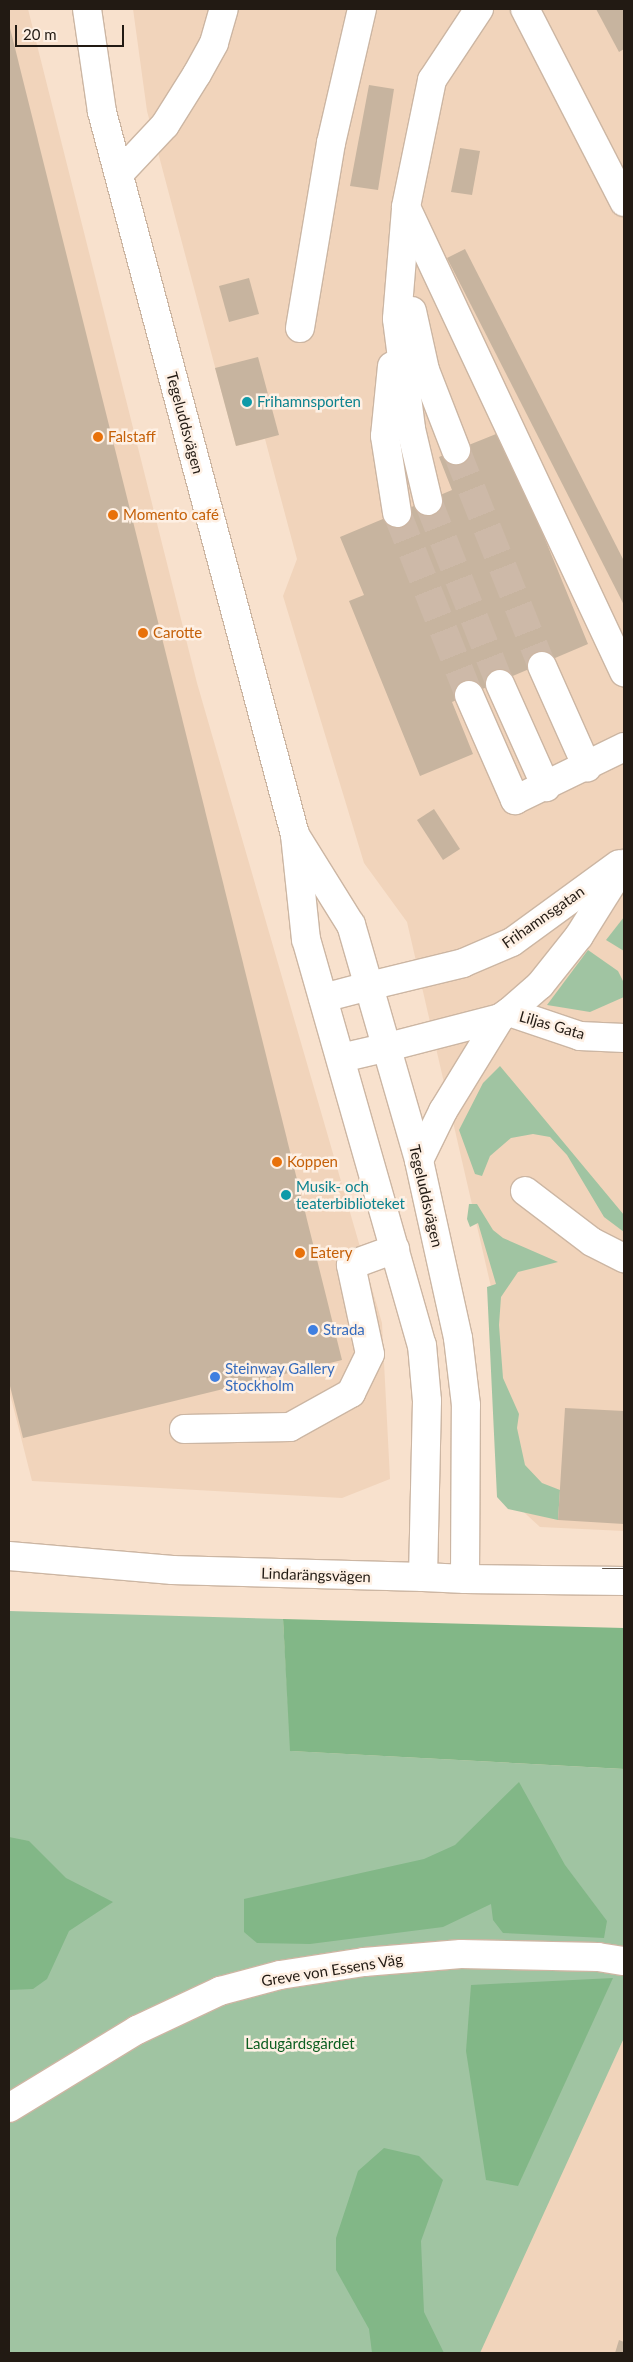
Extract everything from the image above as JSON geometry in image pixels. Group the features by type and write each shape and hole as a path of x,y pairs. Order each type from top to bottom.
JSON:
{"main road":[{"name":"Tegeluddsvägen","path":"87,9 102,112 295,835 306,939 422,1345 427,1401 423,1577"},
{"path":"119,174 165,125 214,43 224,9"},
{"path":"300,328 330,152 362,9"},
{"path":"398,513 385,436 406,207 432,80 479,9"},
{"path":"525,9 624,202"},
{"path":"406,207 411,309 425,370 456,450"},
{"path":"406,207 624,672"},
{"path":"396,318 411,429 428,501"},
{"path":"542,666 586,767"},
{"path":"500,684 546,787"},
{"path":"469,695 515,800 546,787 624,746"},
{"name":"Tegeluddsvägen","path":"295,835 351,925 388,1047 419,1160 458,1338 466,1405 464,1579"},
{"name":"Frihamnsgatan","path":"323,998 463,964 512,942 624,860"},
{"name":"Frihamnsgatan","path":"419,1160 443,1111 505,1015 540,985 573,943 624,864"},
{"name":"Frihamnsgatan","path":"341,1058 505,1015"},
{"name":"Liljas Gata","path":"505,1015 580,1036 624,1038"},
{"path":"525,1191 592,1242 624,1258"},
{"path":"184,1429 290,1427 351,1393 370,1354 351,1265 395,1249"},
{"name":"Lindarängsvägen","path":"9,1556 172,1570 624,1582"},
{"name":"Greve von Essens Väg","path":"10,2108 137,2030 220,1991 280,1975 364,1962 461,1954 598,1957 624,1961"}],"shaded area":[{"path":"9,9 28,9 197,683 382,1323 390,1479 342,1498 32,1481 9,1390"},
{"path":"133,9 624,9 624,1531 540,1527 502,1492 491,1287 407,922 364,863 283,596 297,559 265,439 236,446 147,111"},
{"path":"624,2038 624,2353 480,2353 478,2351"}],"green space":[{"path":"624,917 624,951 606,940"},
{"path":"588,950 618,971 624,983 624,997 590,1012 547,1005"},
{"path":"500,1066 624,1215 624,1232 604,1217 567,1155 550,1137 533,1134 511,1138 490,1156 482,1176 475,1174 459,1130 483,1083"},
{"path":"469,1204 477,1204 493,1230 503,1238 558,1262 518,1272 501,1297 499,1325 503,1378 519,1414 517,1428 525,1465 542,1483 560,1490 558,1520 508,1509 497,1497 487,1287 496,1284 478,1223 470,1227 467,1219"},
{"name":"Ladugårdsgärdet","path":"9,1611 283,1619 291,1751 624,1769 624,2038 480,2353 9,2353"},
{"path":"283,1619 624,1628 624,1769 290,1751"},
{"path":"519,1782 565,1865 607,1921 604,1938 503,1933 493,1920 491,1904 443,1927 310,1944 257,1943 244,1932 244,1899 424,1859 455,1845"},
{"path":"9,1837 29,1841 66,1878 113,1902 69,1931 47,1979 33,1989 9,1990"},
{"path":"613,1978 518,2186 486,2180 466,2051 471,1985"},
{"path":"384,2148 419,2156 443,2180 421,2241 424,2312 444,2353 372,2353 369,2329 336,2270 336,2238 358,2171"}],"building":[{"path":"596,9 624,9 624,49 619,52"},
{"path":"9,24 342,1360 23,1438 9,1382"},
{"path":"369,85 394,89 378,190 350,186"},
{"path":"460,148 480,151 472,195 451,192"},
{"path":"465,249 624,561 624,605 447,258"},
{"path":"249,278 259,314 229,322 219,286"},
{"name":"Frihamnsporten","path":"258,357 279,435 236,446 215,368"},
{"path":"501,432 588,644 452,702 473,754 420,776 349,601 364,595 340,537 452,490 439,457"},
{"path":"434,809 460,849 443,860 417,820"},
{"path":"565,1408 624,1411 624,1524 558,1520"},
{"path":"619,2340 624,2342 624,2353 615,2353"}],"tunnel":[{"path":"456,450 542,666"},
{"path":"428,501 500,684"},
{"path":"397,513 469,695"}],"tram line":[{"path":"602,1568 624,1568"}],"place":[{"name":"Frihamnsporten","path":"247,402"},
{"name":"Falstaff","path":"98,437"},
{"name":"Momento café","path":"113,515"},
{"name":"Carotte","path":"143,633"},
{"name":"Koppen","path":"277,1162"},
{"name":"Musik- och teaterbiblioteket","path":"286,1195"},
{"name":"Eatery","path":"300,1253"},
{"name":"Strada","path":"313,1330"},
{"name":"Steinway Gallery Stockholm","path":"215,1377"}]}
